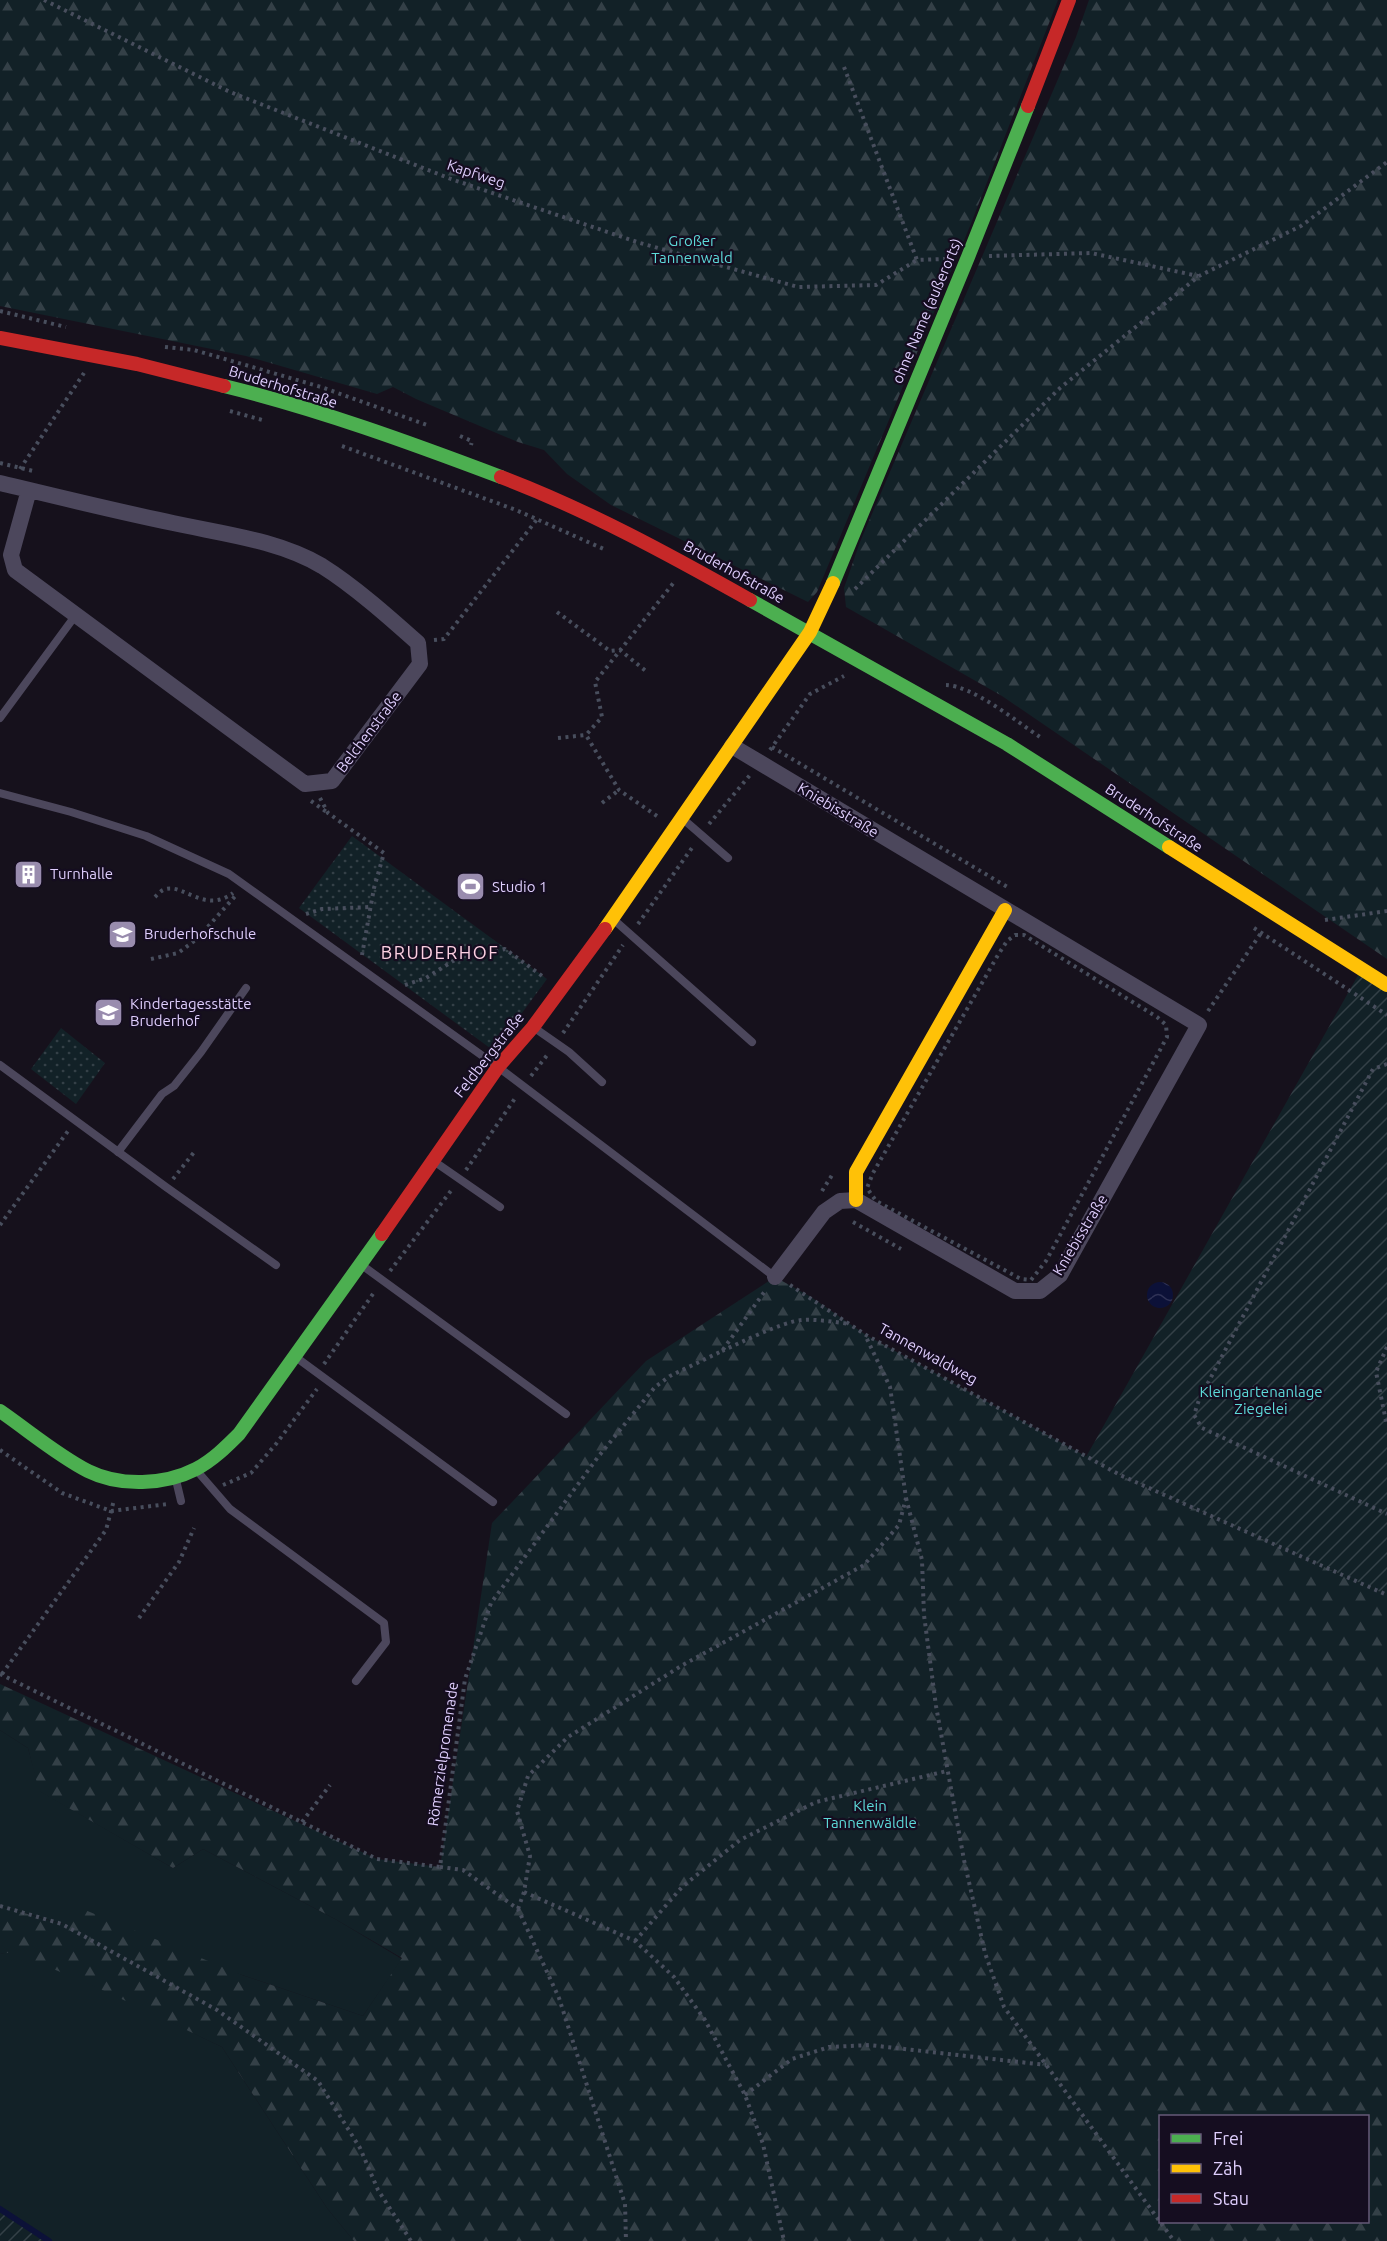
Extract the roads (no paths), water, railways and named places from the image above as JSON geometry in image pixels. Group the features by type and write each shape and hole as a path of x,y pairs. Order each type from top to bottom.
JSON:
{"street":[{"name":"ohne Name (außerorts)","path":"810,632 825,602 968,257 1070,0"},
{"name":"Bruderhofstraße","path":"0,338 137,364 258,394 434,452 554,497 688,565 1007,744 1387,985"},
{"path":"5,484 28,490 11,555 15,570 75,616"},
{"name":"Belchenstraße","path":"28,490 271,544 321,566 386,614 418,643 420,664 332,782 305,784 75,616"},
{"name":"Feldbergstraße","path":"0,1411 90,1472 119,1480 150,1482 175,1477 196,1469 219,1454 239,1434 498,1067 533,1027 612,919 810,632"},
{"name":"Kniebisstraße","path":"732,746 757,770 1005,910 1199,1024 1060,1275 1040,1291 1015,1291 848,1201"},
{"path":"775,1277 824,1212 848,1201 856,1172 1005,910"}],"lane":[{"path":"0,718 75,616"},
{"path":"0,793 71,812 146,836 230,874 498,1067 775,1277"},
{"path":"679,824 701,835 728,858"},
{"path":"612,919 752,1042"},
{"path":"118,1152 162,1094 174,1086 201,1052 246,988"},
{"path":"533,1027 557,1043 602,1082"},
{"path":"0,1065 166,1187 276,1264"},
{"path":"432,1160 500,1207"},
{"path":"360,1264 566,1414"},
{"path":"295,1356 493,1502"},
{"path":"196,1469 230,1509 384,1623 386,1642 356,1681"},
{"path":"175,1477 182,1501"}],"water":[{"path":"1160,1282 1169,1286 1173,1295 1169,1304 1160,1308 1151,1304 1147,1295 1151,1286"}],"waterway":[{"path":"0,2209 49,2241"}],"place":[{"name":"Turnhalle","path":"29,874"},
{"name":"Studio 1","path":"471,887"},
{"name":"Bruderhofschule","path":"123,934"},
{"name":"Kindertagesstätte Bruderhof","path":"109,1013"}],"district":[{"name":"BRUDERHOF","path":"440,953"}],"park label":[{"name":"Großer Tannenwald","path":"692,250"},
{"name":"Kleingartenanlage Ziegelei","path":"1261,1400"},
{"name":"Klein Tannenwäldle","path":"870,1814"}]}
